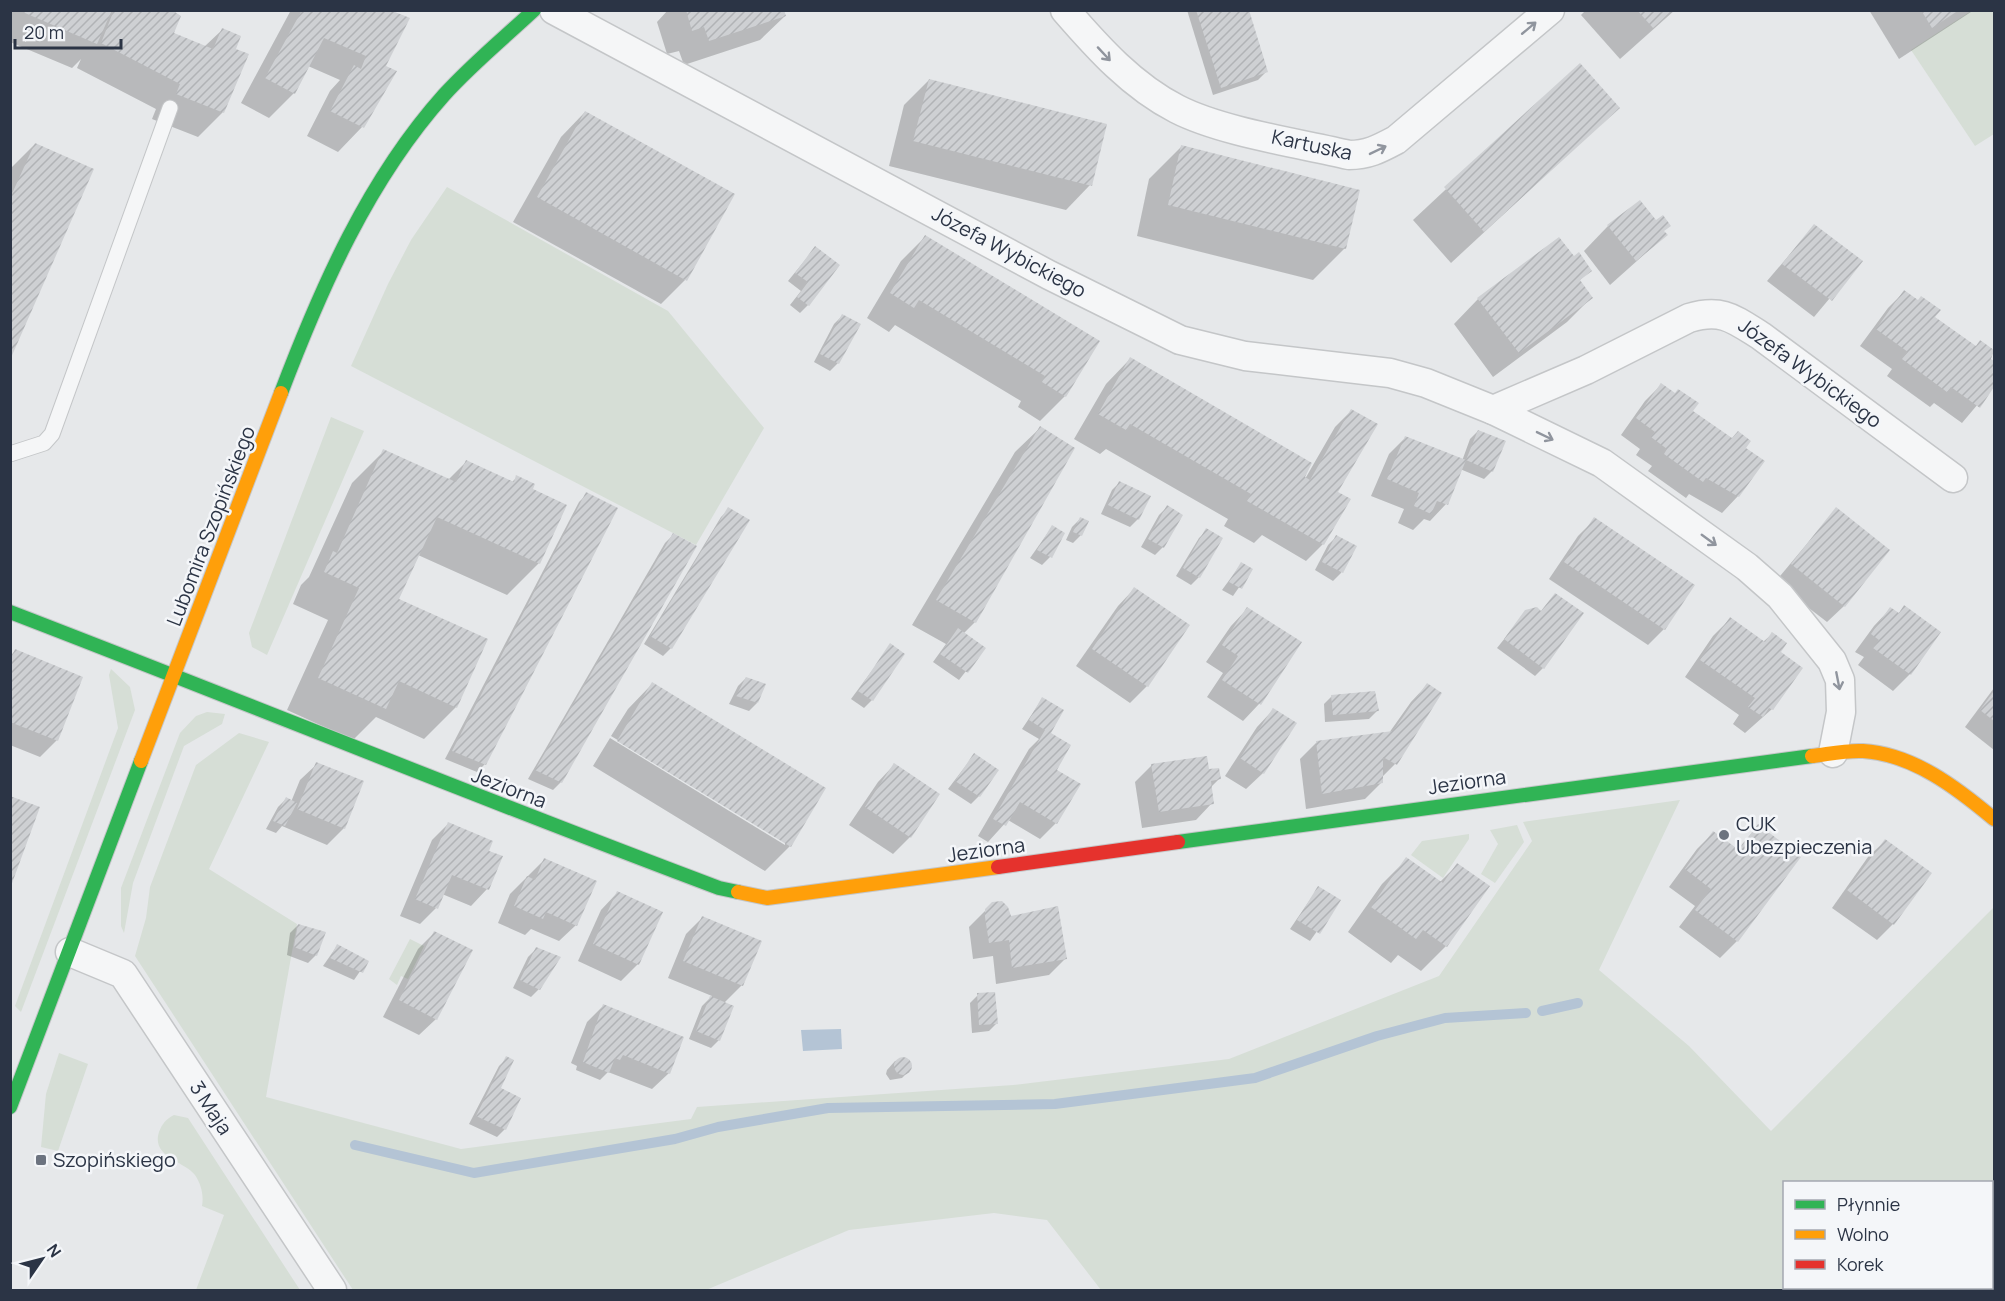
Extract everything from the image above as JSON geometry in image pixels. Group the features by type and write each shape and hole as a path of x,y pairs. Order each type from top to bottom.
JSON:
{"street":[{"name":"Lubomira Szopińskiego","path":"10,1107 315,306 361,216 398,154 444,95 534,10"},
{"name":"Józefa Wybickiego","path":"554,10 1049,275 1180,340 1245,356 1390,373 1426,383 1493,410 1602,463 1747,567 1780,596 1832,661 1840,680 1841,712 1833,753"},
{"name":"Kartuska","path":"1065,10 1109,60 1177,109 1206,121 1355,155 1373,153 1396,140 1550,10"},
{"name":"Józefa Wybickiego","path":"1493,410 1586,370 1689,318 1707,313 1717,314 1732,317 1761,336 1953,478"},
{"name":"Jeziorna","path":"10,612 176,675 500,806 718,888 767,898 1833,753 1865,751 1900,759 1965,794 1995,819"},
{"name":"3 Maja","path":"70,952 123,974 332,1290"}],"lane":[{"path":"10,454 44,443 52,434 170,108"}],"shaded area":[{"path":"1971,11 1994,11 1994,134 1975,146 1911,50"},
{"path":"447,187 668,311 764,428 696,545 351,366 388,284 411,240"},
{"path":"331,417 364,431 267,655 252,647 249,633"},
{"path":"111,669 130,687 135,710 21,1012 15,1006 118,728 109,675"},
{"path":"207,712 225,714 222,724 184,746 133,883 124,933 121,926 121,888 180,733 196,716"},
{"path":"239,733 269,742 209,869 297,924 266,1097 461,1149 691,1119 697,1107 1013,1085 1229,1059 1439,976 1532,841 1523,822 1680,800 1599,970 1689,1046 1771,1131 1994,907 1994,1290 1101,1290 1047,1220 994,1213 849,1230 706,1290 353,1290 135,956 146,918 150,887 196,765"},
{"path":"1517,825 1524,842 1495,883 1481,874 1498,844 1490,830"},
{"path":"1469,834 1469,839 1443,878 1411,855 1422,841"},
{"path":"410,939 424,946 408,979 401,976 397,985 389,979"},
{"path":"59,1053 88,1064 58,1151 41,1147 46,1094"},
{"path":"174,1115 188,1118 300,1290 196,1290 224,1215 202,1206 203,1198 195,1175 170,1158 160,1147 158,1140 160,1129"}],"water":[{"path":"841,1029 842,1049 803,1051 801,1030"}],"building":[{"path":"18,10 112,10 97,44"},
{"path":"114,10 172,10 181,16 174,33 213,49 222,28 241,36 236,49 249,54 224,113 176,94 180,84 101,43"},
{"path":"302,10 390,10 410,18 386,66 397,71 364,128 330,111 354,65 361,69 366,56 324,38 295,94 265,78"},
{"path":"686,10 784,10 786,16 709,41 704,27 692,31"},
{"path":"1196,10 1249,10 1268,72 1221,88"},
{"path":"1637,10 1673,10 1653,28"},
{"path":"1921,10 1959,10 1932,28"},
{"path":"1580,63 1620,108 1484,232 1444,187"},
{"path":"929,79 1107,124 1092,186 913,141"},
{"path":"585,111 735,194 687,281 537,197"},
{"path":"35,143 94,169 10,360 10,198"},
{"path":"1181,145 1360,190 1346,249 1168,205"},
{"path":"1640,200 1656,220 1663,215 1671,226 1664,231 1668,235 1636,261 1607,225"},
{"path":"1814,224 1863,261 1832,301 1782,264"},
{"path":"925,235 1100,341 1066,397 1042,382 1045,376 919,300 914,308 890,293"},
{"path":"1559,237 1574,256 1579,252 1592,271 1580,280 1593,298 1519,353 1477,298"},
{"path":"815,246 840,265 809,306 797,297 808,282 795,273"},
{"path":"1904,290 1918,300 1921,296 1941,310 1935,317 1976,346 1980,340 1994,350 1991,359 1994,361 1994,387 1980,408 1951,387 1947,392 1902,359 1908,352 1876,329"},
{"path":"842,314 861,324 839,364 820,354"},
{"path":"1130,357 1312,463 1305,477 1310,480 1351,409 1378,424 1338,492 1351,499 1324,545 1247,501 1251,494 1130,424 1126,430 1098,414"},
{"path":"1661,383 1675,393 1678,389 1699,403 1693,411 1732,438 1738,431 1751,441 1746,448 1765,461 1739,497 1706,478 1703,482 1664,454 1667,449 1651,437 1655,432 1636,418"},
{"path":"1040,426 1075,448 976,623 936,600"},
{"path":"1478,430 1506,441 1493,472 1466,460"},
{"path":"1405,436 1466,460 1448,505 1437,501 1431,514 1414,506 1419,493 1387,479"},
{"path":"383,449 456,482 466,460 514,482 516,475 535,484 533,489 567,505 540,564 437,517 399,599 488,639 457,708 399,681 386,709 318,678 359,588 324,572 333,551 337,553"},
{"path":"1119,481 1151,496 1139,520 1108,505"},
{"path":"586,492 618,508 486,765 452,751"},
{"path":"1167,505 1183,515 1164,548 1148,539"},
{"path":"728,507 750,520 672,649 650,636"},
{"path":"1836,507 1890,550 1845,607 1791,564"},
{"path":"1080,517 1089,521 1082,536 1073,532"},
{"path":"1594,517 1695,585 1665,630 1564,562"},
{"path":"1052,525 1065,533 1052,558 1037,550"},
{"path":"1206,528 1223,538 1200,578 1183,568"},
{"path":"673,533 697,546 562,783 535,770"},
{"path":"1336,535 1357,546 1343,573 1322,562"},
{"path":"1241,562 1253,569 1242,589 1229,582"},
{"path":"1134,587 1190,625 1148,687 1092,649"},
{"path":"1555,593 1584,613 1544,669 1504,639 1525,610 1537,607 1541,611"},
{"path":"1904,605 1941,632 1911,675 1873,648 1879,640 1871,634 1890,607 1899,613"},
{"path":"1247,607 1302,642 1261,705 1222,680 1238,656 1222,645"},
{"path":"1730,617 1765,642 1772,632 1787,643 1781,652 1803,668 1773,710 1769,708 1763,717 1748,707 1755,698 1700,660"},
{"path":"958,628 986,648 968,673 940,654"},
{"path":"890,643 905,654 873,701 858,691"},
{"path":"15,649 83,677 58,741 10,722 10,661"},
{"path":"746,677 766,684 758,703 736,696"},
{"path":"652,682 826,788 791,847 617,741"},
{"path":"1427,683 1442,693 1397,765 1383,757 1383,783 1322,794 1316,741 1393,731"},
{"path":"1375,691 1379,711 1333,715 1331,695"},
{"path":"1994,691 1994,721 1980,710"},
{"path":"1042,697 1064,710 1051,733 1071,745 1057,770 1081,784 1057,824 1020,802 1006,826 993,819 1045,730 1029,720"},
{"path":"1273,708 1297,723 1264,774 1240,758"},
{"path":"974,753 999,770 980,797 955,781"},
{"path":"1207,756 1209,769 1219,768 1221,779 1211,781 1214,804 1159,812 1151,764"},
{"path":"316,762 364,781 345,829 297,809"},
{"path":"894,763 940,794 911,838 865,807"},
{"path":"10,796 40,807 11,886 10,886"},
{"path":"286,797 297,803 285,826 273,821"},
{"path":"448,822 493,841 489,851 503,856 489,890 452,875 438,909 415,899"},
{"path":"1758,824 1801,857 1738,942 1695,910 1711,889 1685,869 1713,831 1739,850"},
{"path":"1885,839 1932,873 1894,925 1847,890"},
{"path":"1406,857 1443,883 1457,863 1490,886 1447,947 1423,930 1416,939 1371,907"},
{"path":"544,858 597,881 577,926 546,912 543,919 514,906 527,876 535,880"},
{"path":"1318,886 1341,900 1320,934 1297,920"},
{"path":"617,891 663,912 639,965 593,944"},
{"path":"1002,901 1008,907 1011,916 1058,906 1067,959 1012,968 1009,940 989,943 985,917 985,909 992,902"},
{"path":"702,916 762,941 743,986 683,961"},
{"path":"298,924 326,932 317,956 294,947"},
{"path":"434,931 473,950 437,1020 399,1000"},
{"path":"337,944 369,961 363,973 330,958"},
{"path":"536,947 561,957 540,990 520,980"},
{"path":"995,992 998,1024 979,1025 977,993"},
{"path":"710,996 734,1006 720,1041 696,1031"},
{"path":"603,1004 684,1037 670,1074 623,1055 620,1060 615,1058 609,1073 583,1062"},
{"path":"506,1056 514,1060 501,1088 521,1098 506,1130 476,1116"},
{"path":"903,1057 909,1060 912,1066 909,1072 903,1075 897,1072 894,1066 897,1060"}],"waterway":[{"path":"1542,1011 1578,1003"},
{"path":"355,1145 474,1173 675,1139 718,1127 828,1108 1055,1104 1255,1078 1377,1036 1445,1018 1526,1013"}],"traffic: fast":[{"path":"281,393 330,275 349,236 392,163 444,95 534,10"},
{"path":"10,612 453,786 719,888 738,892"},
{"path":"1178,842 1812,756"},
{"path":"10,1107 141,761"}],"traffic: slow":[{"path":"141,761 281,393"},
{"path":"1812,756 1863,751 1899,759 1933,774 1994,819"},
{"path":"738,892 767,898 998,867"}],"traffic: jam":[{"path":"998,867 1178,842"}],"place":[{"name":"CUK Ubezpieczenia","path":"1724,835"},
{"name":"Szopińskiego","path":"41,1160"}]}
